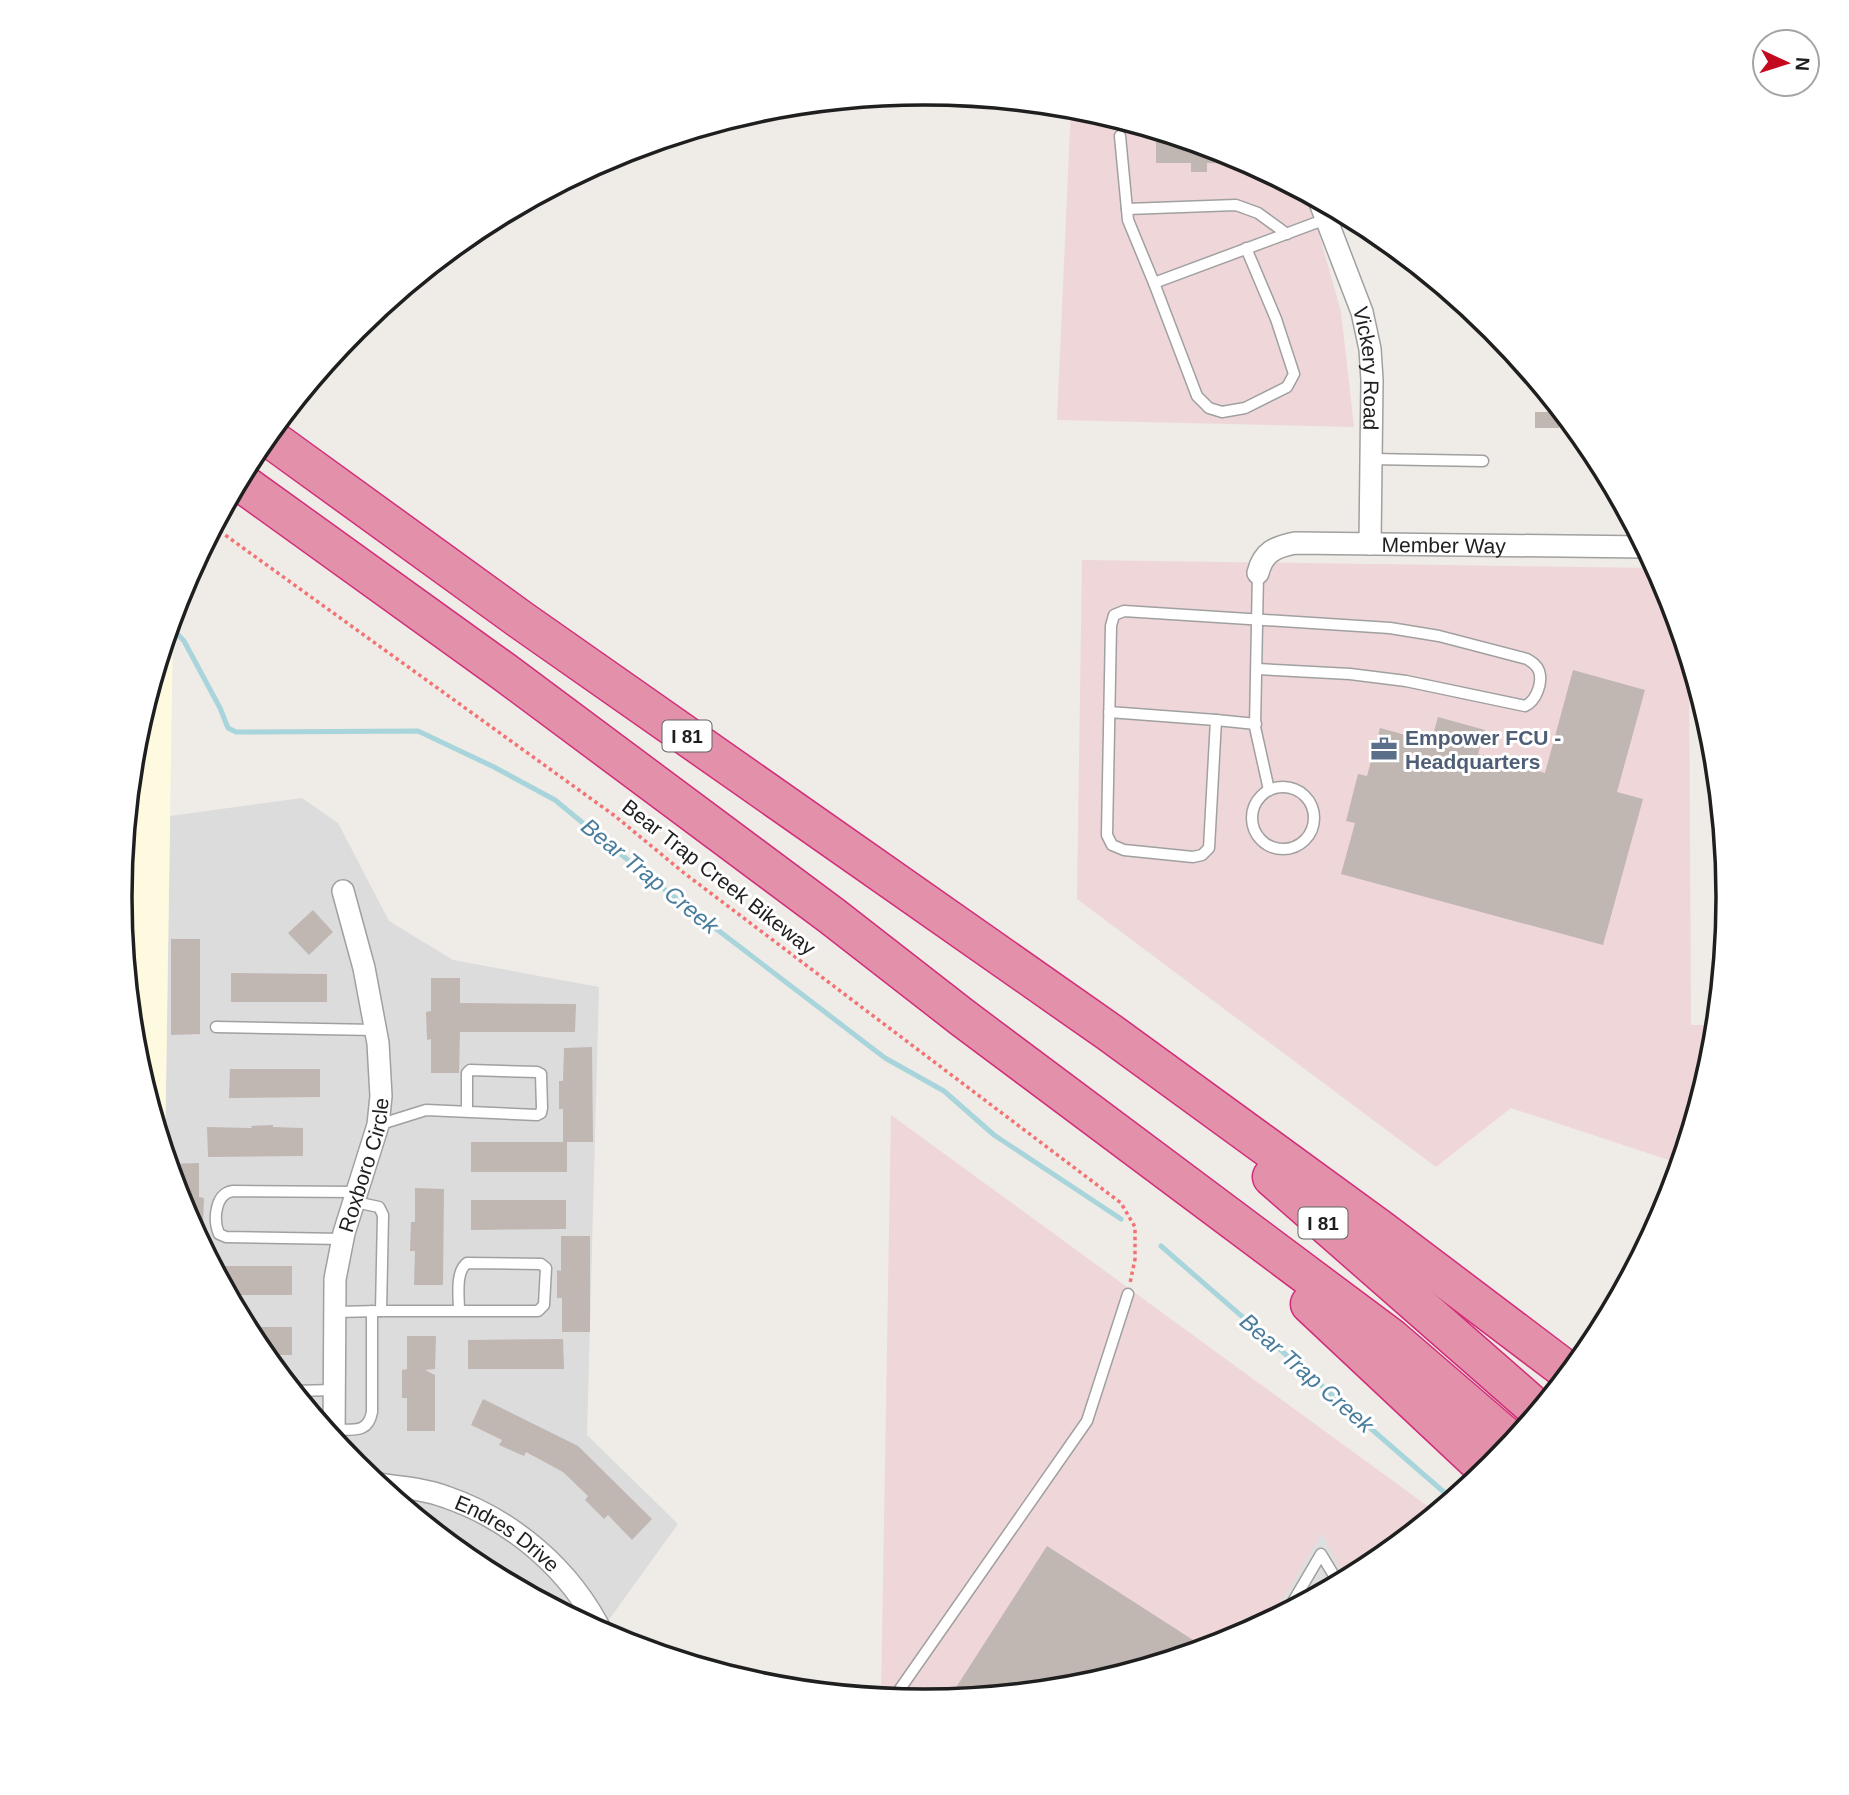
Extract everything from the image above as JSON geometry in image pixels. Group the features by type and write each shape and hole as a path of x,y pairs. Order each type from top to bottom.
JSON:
{"highway":[{"name":"I 81","path":"276,443 521,620 1109,1032 1532,1405"},
{"name":"I 81","path":"247,487 503,671 832,916 963,1018 1391,1338 1505,1436"},
{"path":"1109,1032 1381,1230 1562,1367"},
{"path":"1157,1163 1479,1463"}],"street":[{"name":"Vickery Road","path":"1323,212 1362,312 1370,349 1370,544"},
{"name":"Member Way","path":"1258,573 1264,557 1275,547 1295,542 1635,547"},
{"name":"Roxboro Circle","path":"334,1426 335,1279 343,1239 378,1125 381,1096 375,1030 363,968 343,891"},
{"name":"Endres Drive","path":"396,1487 444,1496 482,1512 529,1542 565,1577 594,1617"}],"lane":[{"path":"1119,136 1128,220 1196,396 1209,408 1222,412 1245,408 1286,387 1294,374 1280,329 1246,248"},
{"path":"1127,209 1236,205 1258,213 1287,234"},
{"path":"1154,283 1287,234 1321,211"},
{"path":"1371,459 1483,461"},
{"path":"1258,573 1256,724 1269,790"},
{"path":"1216,720 1209,848 1202,855 1193,857 1124,850 1112,845 1107,835 1111,626 1115,615 1124,611 1390,628 1439,636 1527,659 1535,664 1539,671 1539,680 1534,700 1525,706 1406,681 1350,674 1256,670"},
{"path":"1110,712 1256,724"},
{"path":"1281,787 1293,789 1303,795 1311,805 1314,817 1312,828 1306,839 1296,846 1272,848 1262,842 1255,832 1253,808 1259,797 1269,790 1281,787"},
{"path":"216,1027 375,1030"},
{"path":"378,1125 426,1110 467,1112 537,1115 542,1108 541,1074 470,1070 467,1073 467,1112"},
{"path":"342,1435 363,1429 370,1423 383,1214 379,1207 356,1197 233,1191 225,1192 219,1198 216,1228 219,1234 226,1237 343,1239"},
{"path":"335,1312 538,1311 544,1305 545,1268 541,1264 467,1263 461,1267 460,1273 459,1311"},
{"path":"900,1689 1087,1421 1128,1293"},
{"path":"305,1391 335,1390"},
{"path":"1296,1597 1321,1554 1334,1576"}],"path":[{"name":"Bear Trap Creek Bikeway","path":"222,532 615,816 684,873 1121,1203 1135,1227 1135,1259 1128,1293"}],"shaded area":[{"path":"1070,119 1130,132 1179,147 1228,165 1311,206 1341,312 1354,427 1057,420"},
{"path":"1082,560 1645,568 1675,643 1689,689 1691,1025 1706,1025 1690,1103 1672,1161 1511,1108 1436,1167 1077,899"},
{"path":"173,647 165,1124 147,1052 139,1001 132,898 139,794 147,743"},
{"path":"302,798 338,823 389,921 453,960 599,987 587,1435 678,1524 606,1623 528,1584 484,1556 402,1493 364,1458 296,1380 238,1294 192,1201 165,1124 170,816"},
{"path":"891,1115 1429,1507 1365,1556 1321,1584 1228,1630 1179,1648 1079,1675 1028,1683 925,1690 881,1688"},
{"path":"1322,1533 1341,1571 1278,1606"}],"building":[{"path":"1156,140 1224,163 1207,163 1207,172 1191,172 1191,163 1156,163"},
{"path":"1535,412 1551,412 1559,423 1559,428 1535,428"},
{"path":"1573,670 1645,690 1617,792 1643,799 1603,945 1341,874 1355,823 1346,821 1358,774 1367,776 1380,728 1431,742 1438,717 1485,730 1478,754 1545,773"},
{"path":"313,910 333,932 309,955 288,933"},
{"path":"171,939 200,939 200,1034 171,1035"},
{"path":"231,973 327,974 327,1002 231,1002"},
{"path":"431,978 460,978 460,1003 576,1004 575,1032 460,1032 459,1073 431,1073 431,1039 427,1040 426,1012 431,1011"},
{"path":"592,1047 593,1142 563,1142 563,1109 559,1109 559,1081 563,1081 564,1048"},
{"path":"230,1069 320,1069 320,1097 229,1098"},
{"path":"251,1126 303,1128 303,1156 208,1157 207,1127 252,1128"},
{"path":"471,1142 567,1142 567,1172 471,1172"},
{"path":"199,1163 199,1197 204,1198 203,1225 192,1201 178,1164"},
{"path":"415,1188 444,1189 443,1285 414,1285 415,1251 410,1251 411,1222 415,1222"},
{"path":"471,1200 566,1200 566,1229 471,1230"},
{"path":"561,1236 590,1236 590,1332 562,1332 562,1298 557,1298 557,1270 561,1271"},
{"path":"223,1266 292,1266 292,1295 239,1295"},
{"path":"259,1327 292,1327 292,1355 278,1355"},
{"path":"407,1336 436,1336 435,1369 425,1370 435,1375 435,1431 407,1431 407,1398 402,1398 402,1370 407,1369"},
{"path":"563,1339 564,1369 468,1369 468,1340"},
{"path":"483,1399 578,1446 652,1519 632,1540 608,1515 604,1519 585,1500 588,1496 563,1472 526,1452 524,1456 499,1445 502,1440 471,1425"},
{"path":"1047,1546 1196,1642 1130,1663 1079,1675 1028,1683 955,1689"}],"waterway":[{"name":"Bear Trap Creek","path":"177,634 184,641 228,728 236,732 418,731 555,800 651,879 885,1058 944,1091 994,1135 1121,1219"},
{"name":"Bear Trap Creek","path":"1161,1246 1446,1494"}],"place":[{"name":"Empower FCU - Headquarters","path":"1384,749"}]}
